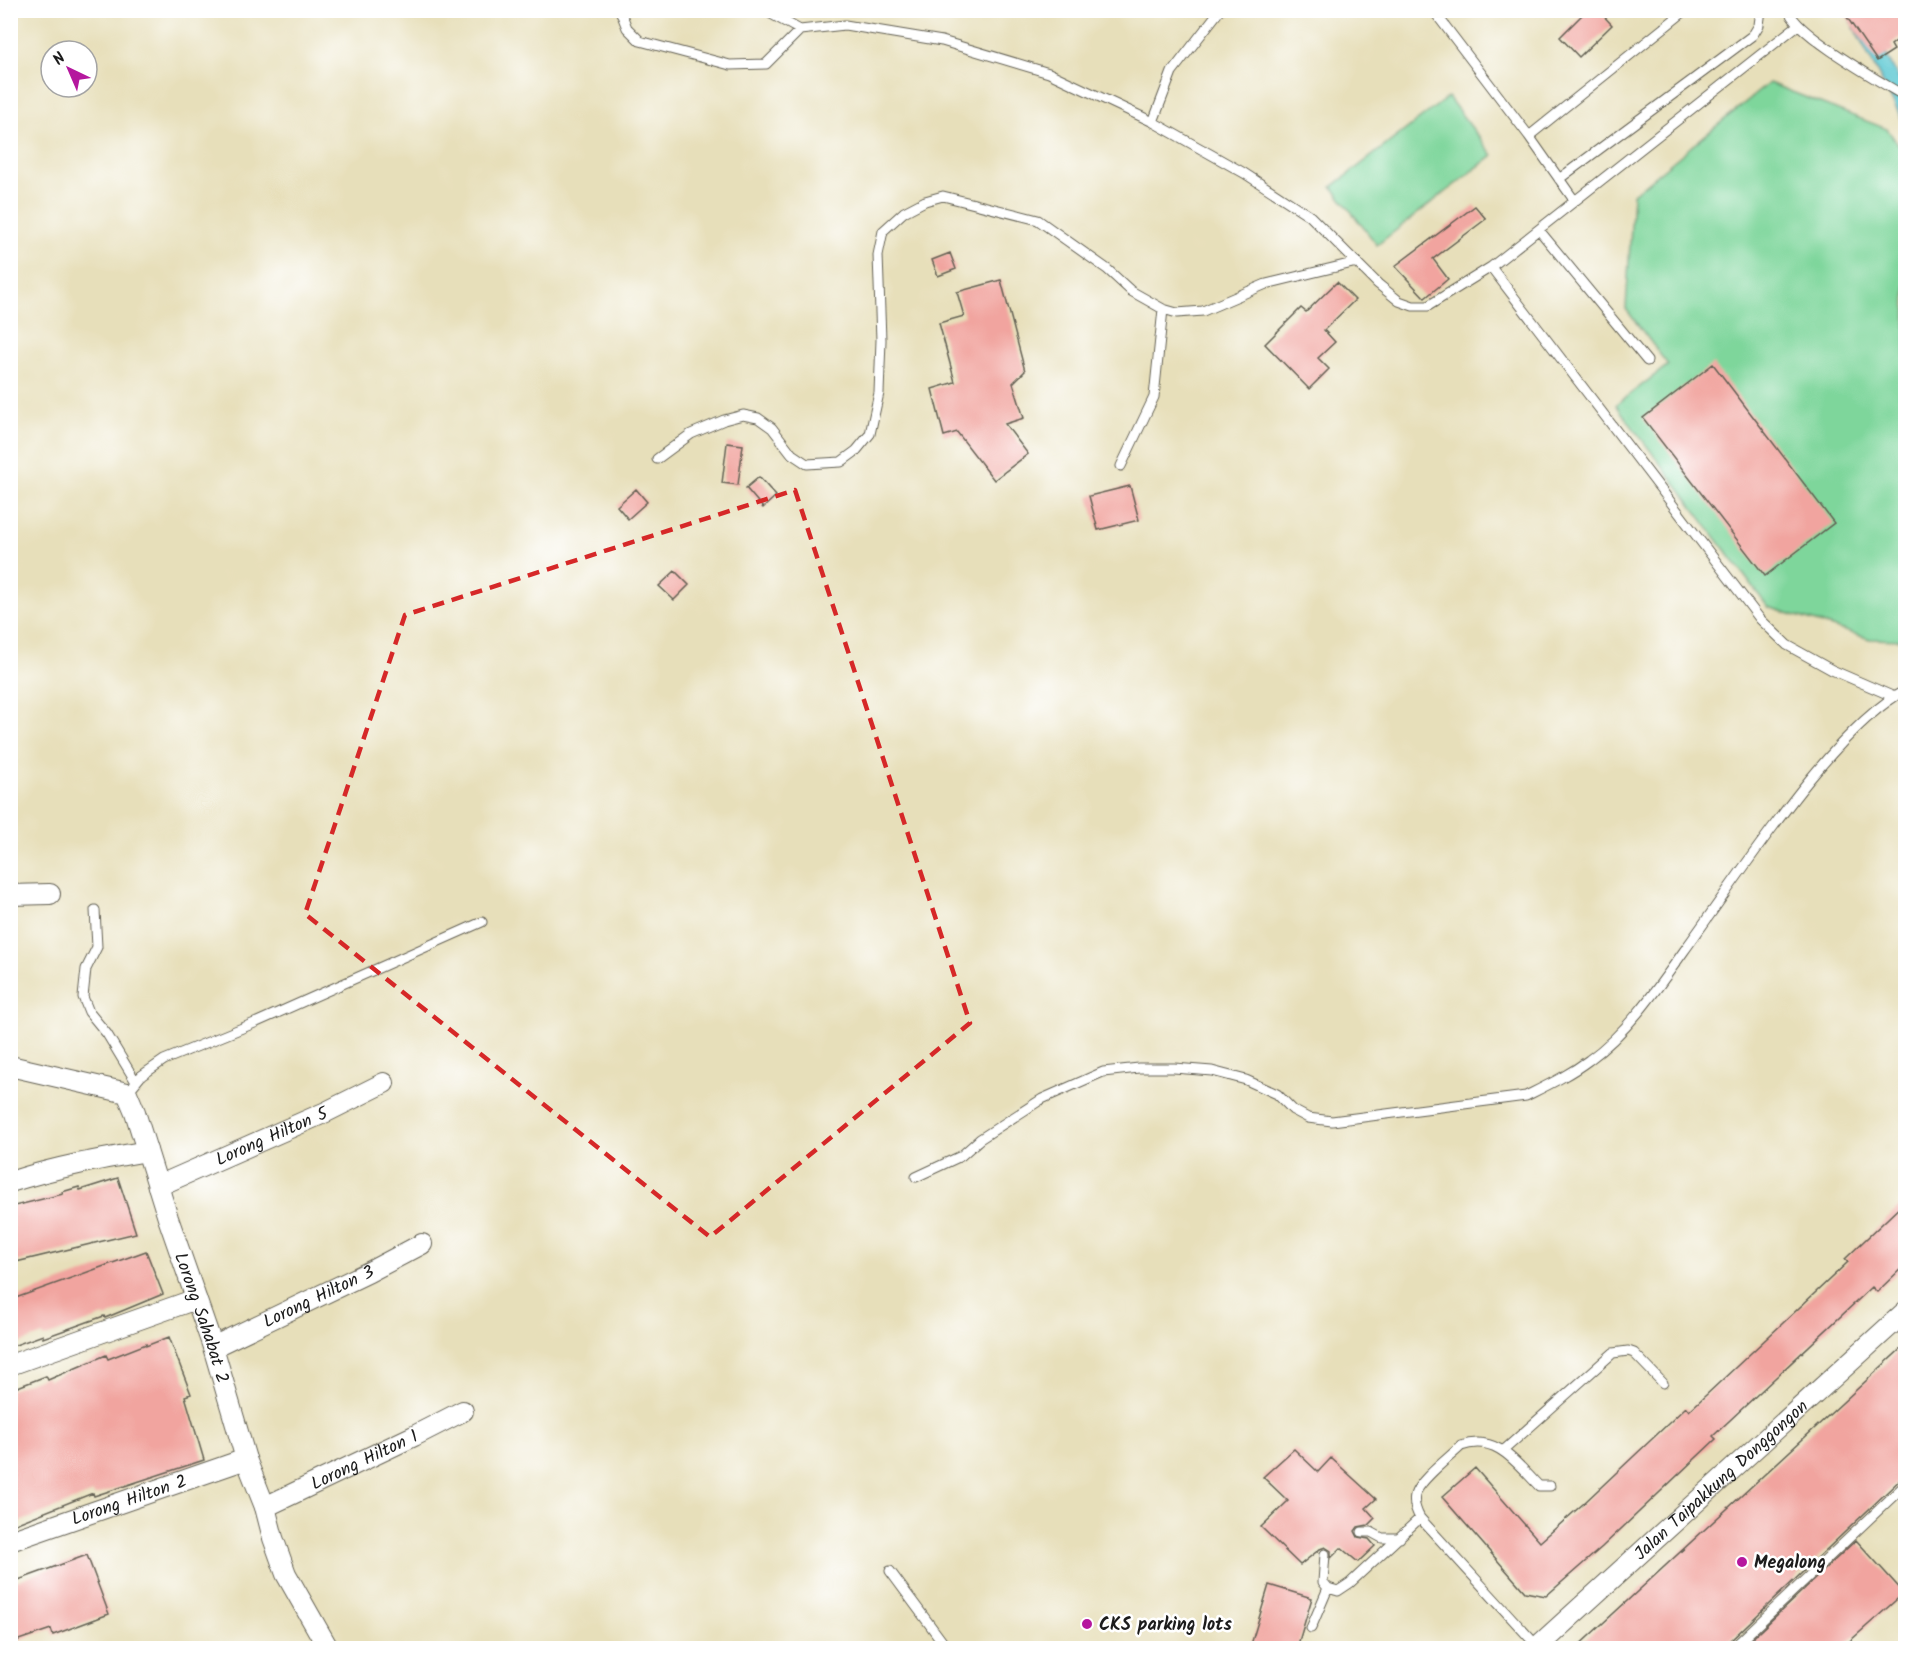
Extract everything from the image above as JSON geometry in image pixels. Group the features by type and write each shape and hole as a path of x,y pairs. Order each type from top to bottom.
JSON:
{"street":[{"path":"10,896 50,894"},
{"path":"10,1066 132,1088"},
{"name":"Lorong Hilton 5","path":"158,1186 326,1112 384,1083"},
{"name":"Lorong Sahabat 2","path":"132,1088 135,1112 147,1151 213,1347 246,1459 265,1507 273,1538 286,1574 328,1648"},
{"path":"10,1182 92,1160 147,1151"},
{"name":"Lorong Hilton 3","path":"213,1347 422,1244"},
{"path":"10,1365 196,1299"},
{"name":"Jalan Taipakkung Donggongon","path":"1537,1648 1905,1311"},
{"name":"Lorong Hilton 1","path":"265,1507 463,1411"},
{"name":"Lorong Hilton 2","path":"10,1541 246,1459"}],"lane":[{"path":"620,10 627,28 640,41 730,65 766,64 800,30"},
{"path":"764,10 800,30 845,26 942,41 1049,73 1153,122 1270,188 1310,216 1378,284 1399,301 1413,306 1428,306 1491,267 1797,25"},
{"path":"1153,122 1172,72 1220,10"},
{"path":"1433,10 1529,136 1574,200"},
{"path":"1529,136 1686,10"},
{"path":"1559,179 1753,35 1760,25 1761,10"},
{"path":"1789,10 1790,16 1797,25 1905,97"},
{"path":"657,459 692,434 724,420 743,415 758,418 772,428 792,454 807,464 841,462 856,451 870,434 879,393 881,340 878,255 883,231 904,212 925,201 943,196 1038,220 1107,268 1131,291 1163,309 1177,313 1203,311 1266,284 1357,262"},
{"path":"1539,230 1647,361"},
{"path":"1491,267 1760,619 1787,645 1832,670 1892,696"},
{"path":"1121,466 1154,397 1163,309"},
{"path":"916,1177 961,1156 980,1139 1042,1099 1103,1072 1139,1068 1212,1071 1246,1080 1277,1094 1293,1110 1308,1118 1332,1121 1526,1096 1591,1059 1626,1025 1665,978 1785,809 1835,748 1892,696 1905,690"},
{"path":"95,910 97,947 86,969 83,997 89,1012 107,1034 132,1088 141,1076 164,1060 257,1022 482,922"},
{"path":"1504,1450 1613,1353 1628,1351 1635,1353 1663,1383"},
{"path":"1537,1648 1420,1518 1414,1507 1415,1494 1424,1482 1461,1446 1468,1443 1487,1444 1504,1450 1539,1486 1550,1486"},
{"path":"1733,1648 1905,1484"},
{"path":"1325,1554 1323,1582 1328,1588 1338,1591 1350,1583 1420,1518"},
{"path":"1362,1532 1371,1532 1383,1538 1400,1538"},
{"path":"890,1571 947,1648"},
{"path":"1311,1628 1328,1588"}],"highlighted area":[{"path":"795,490 970,1023 710,1237 305,914 405,615"}],"green space":[{"path":"1769,83 1887,129 1906,155 1905,640 1870,639 1768,607 1616,405 1668,365 1626,309 1633,194"},
{"path":"1448,97 1493,155 1377,245 1332,187"}],"water":[{"path":"1845,11 1863,11 1905,90 1905,125"}],"building":[{"path":"1587,10 1598,10 1612,25 1579,57 1560,37"},
{"path":"1842,10 1905,10 1905,34 1891,45 1894,50 1877,61"},
{"path":"1475,206 1486,219 1433,259 1448,279 1425,298 1395,266"},
{"path":"950,253 956,269 938,276 932,260"},
{"path":"1001,280 1025,371 1013,383 1024,418 1005,424 1028,454 994,480 957,432 944,436 932,389 955,382 939,323 964,316 957,292"},
{"path":"1337,282 1355,300 1324,330 1335,342 1318,358 1329,369 1309,389 1265,344 1301,308 1306,312"},
{"path":"1713,364 1834,523 1765,576 1643,418"},
{"path":"727,443 743,445 738,485 722,483"},
{"path":"759,477 776,496 763,508 746,488"},
{"path":"1130,486 1139,520 1098,530 1089,496"},
{"path":"636,489 647,502 628,519 617,506"},
{"path":"675,571 689,585 674,600 659,586"},
{"path":"118,1178 136,1233 16,1262 10,1241 10,1207"},
{"path":"1905,1202 1905,1265 1877,1292 1872,1287 1713,1436 1716,1439 1602,1547 1546,1596 1525,1592 1442,1497 1475,1468 1540,1542 1686,1407 1689,1411 1848,1262 1845,1259"},
{"path":"146,1251 163,1294 105,1318 104,1316 10,1347 10,1300"},
{"path":"169,1337 191,1394 185,1396 204,1460 94,1496 93,1493 10,1526 10,1390 46,1376 48,1380 106,1355 108,1359"},
{"name":"Megalong","path":"1905,1345 1905,1475 1728,1643 1726,1648 1576,1648"},
{"path":"1294,1449 1318,1472 1331,1458 1376,1499 1366,1508 1375,1518 1368,1525 1358,1527 1355,1531 1358,1537 1369,1539 1375,1546 1358,1562 1341,1548 1331,1558 1331,1551 1325,1547 1300,1565 1261,1527 1288,1501 1263,1477"},
{"path":"1856,1540 1904,1593 1842,1648 1742,1648"},
{"path":"87,1555 109,1614 53,1635 51,1629 10,1643 10,1583"},
{"path":"1269,1585 1312,1598 1297,1648 1250,1648"}],"place":[{"name":"Megalong","path":"1742,1562"},
{"name":"CKS parking lots","path":"1087,1624"}]}
